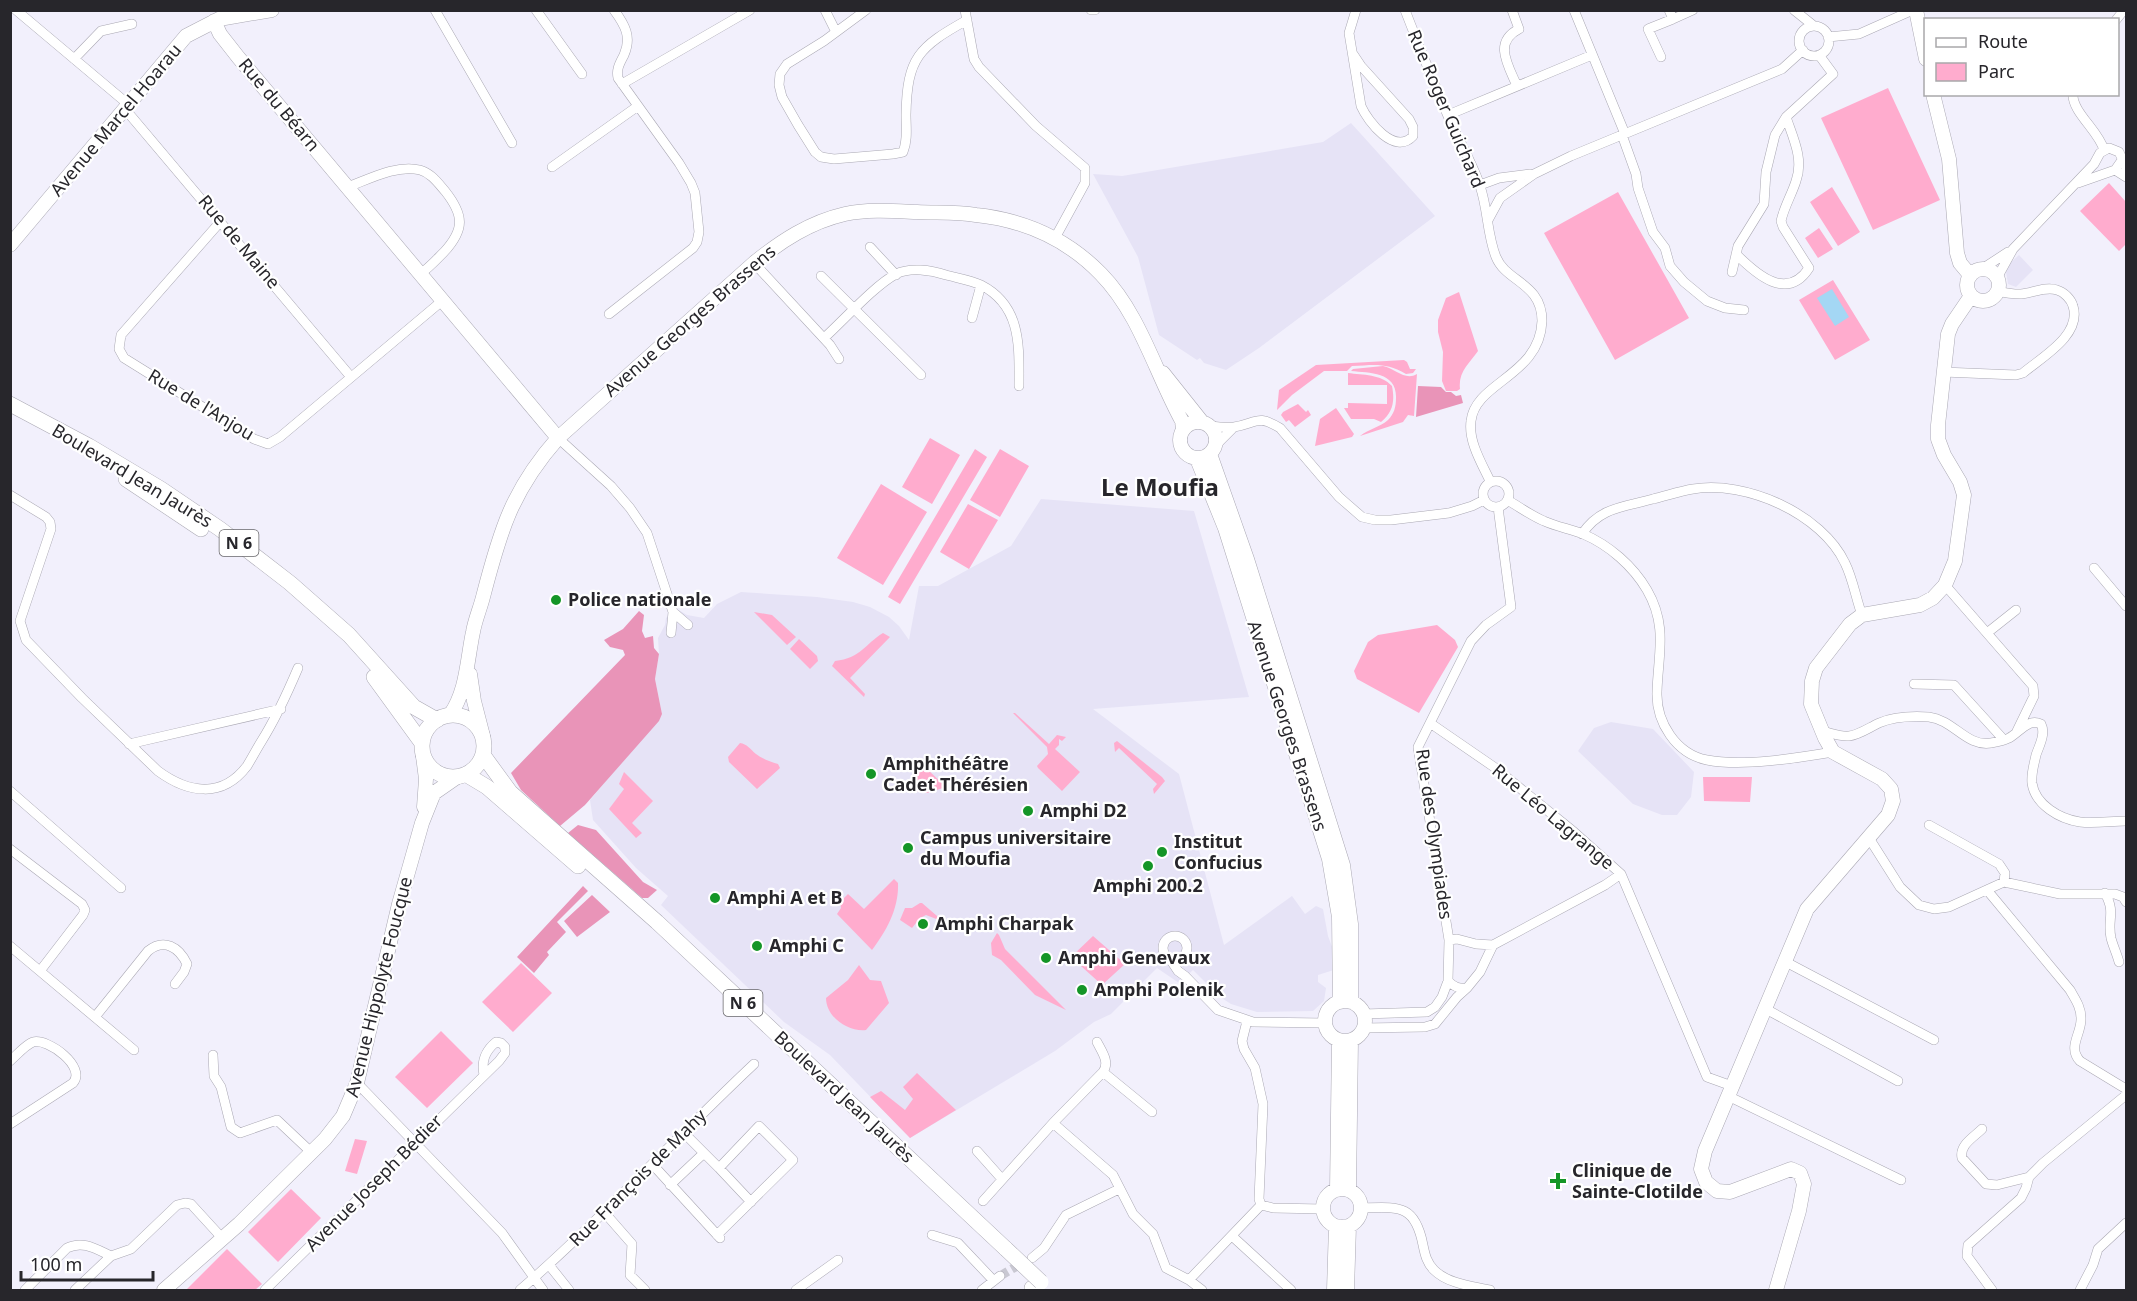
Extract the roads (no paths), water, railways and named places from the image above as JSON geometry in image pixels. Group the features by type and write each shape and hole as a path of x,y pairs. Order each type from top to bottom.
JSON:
{"main road":[{"name":"Boulevard Jean Jaurès","path":"10,404 89,446 161,489 236,541 290,583 349,635 414,707 444,717 461,716 478,727 483,736"},
{"name":"Boulevard Jean Jaurès","path":"10,416 122,477 215,538 248,562 329,629 383,688 423,749 427,763 439,774 462,776 487,787 649,929 1040,1288"},
{"path":"423,749 429,725 444,717"},
{"path":"462,776 480,763 484,746 483,736"},
{"name":"Boulevard Jean Jaurès","path":"483,755 510,792 657,922 1002,1253"}],"street":[{"name":"Rue de Maine","path":"16,10 127,107 351,377"},
{"name":"Avenue Marcel Hoarau","path":"10,245 186,36 216,17 272,10"},
{"path":"435,10 512,143"},
{"path":"536,10 582,74"},
{"path":"609,314 693,248 698,237 696,203 691,183 680,163 617,74 628,36 624,24 614,10"},
{"path":"622,84 750,10"},
{"path":"825,10 836,32"},
{"path":"866,10 788,64 780,74 779,85 782,97 815,152 828,159 903,152 906,144 906,100 915,59 924,47 966,15 974,59 980,67 1036,126 1085,168 1087,175 1085,183 1055,238"},
{"path":"1353,54 1409,119 1413,127 1413,136 1410,140 1402,144 1395,142 1372,124 1361,106 1349,33 1356,10"},
{"name":"Rue Roger Guichard","path":"1405,10 1448,115 1480,185 1497,260 1505,271 1522,282 1535,296 1542,321 1537,344 1532,354 1509,377 1486,394 1474,409 1470,422 1477,453 1490,481"},
{"path":"1512,10 1520,28 1511,33 1504,43 1505,59 1517,86"},
{"path":"1574,10 1623,134 1653,232 1665,248 1670,266 1684,282 1707,301 1725,308 1744,310"},
{"path":"1661,57 1648,29 1671,15 1693,10"},
{"path":"1793,10 1814,26 1821,28 1828,37 1827,48 1819,55 1814,56 1803,50 1800,45 1801,33 1793,10"},
{"path":"1828,37 1859,34 1915,10 1924,50"},
{"name":"Rue du Béarn","path":"216,17 220,34 237,57 558,438"},
{"path":"74,59 101,32 132,24"},
{"path":"1801,33 1814,26"},
{"path":"1488,220 1500,198 1534,174 1570,156 1782,69 1803,50"},
{"path":"1448,115 1592,55"},
{"path":"1732,272 1738,246 1764,204 1766,172 1775,135 1786,117 1833,74 1819,55"},
{"path":"1933,96 1948,159 1957,253 1960,263 1976,272 1991,271 1997,285 2021,294 2042,289 2057,290 2071,301 2074,311 2073,324 2067,336 2023,373 2016,375 1943,372"},
{"path":"2073,96 2074,103 2099,137 2102,167 2127,177"},
{"path":"552,167 638,106"},
{"path":"1736,254 1769,280 1784,285 1797,281 1809,268 1781,221 1799,169 1799,155 1786,117"},
{"path":"2077,183 2113,170 2122,160 2127,143"},
{"path":"1971,296 1967,284 1976,272 2013,249 2077,183 2101,154 2109,148 2122,160"},
{"path":"348,187 402,169 421,170 433,177 454,203 459,214 460,226 455,239 420,274"},
{"path":"1480,185 1499,178 1534,174"},
{"path":"1482,195 1500,198"},
{"name":"Avenue Georges Brassens","path":"444,717 461,697 474,629 505,521 517,494 544,454 558,438 775,245 820,222 847,214 891,211 976,214 1016,222 1055,238 1083,257 1119,296 1182,421 1183,429"},
{"name":"Rue de l'Anjou","path":"221,221 121,335 119,349 124,358 254,439 268,444 280,437 442,301"},
{"path":"870,247 896,274"},
{"path":"1971,296 1984,301 1992,298 2013,249"},
{"path":"754,263 824,338 839,358"},
{"path":"824,338 896,274 916,270 938,272 981,285 998,297 1007,308 1017,328 1019,386"},
{"path":"821,276 921,375"},
{"path":"972,318 981,285"},
{"path":"1776,1290 1804,1184 1800,1173 1791,1169 1730,1192 1718,1191 1706,1182 1701,1169 1705,1151 1807,909 1888,815 1893,801 1891,789 1882,779 1833,752 1811,704 1812,681 1816,668 1850,624 1862,615 1920,605 1933,598 1945,585 1955,561 1964,495 1960,482 1944,455 1938,439 1946,343 1952,324 1971,296"},
{"name":"Avenue Georges Brassens","path":"1152,360 1206,424"},
{"path":"1234,427 1208,453 1186,455 1182,450 1179,441 1187,424 1234,427 1267,420 1280,428 1339,497 1362,517 1391,520 1449,513 1484,500"},
{"path":"1206,424 1216,435 1208,453"},
{"path":"558,438 611,486 647,533 673,612 671,633"},
{"name":"Avenue Georges Brassens","path":"1208,453 1225,528 1329,859 1339,917 1347,997"},
{"path":"1490,481 1499,481 1506,486 1509,501 1492,508 1482,496 1484,487 1490,481"},
{"path":"1582,534 1591,520 1607,511 1695,489 1729,489 1764,497 1798,513 1823,534 1845,562 1862,615"},
{"path":"10,495 46,517 51,529 20,621 26,640 40,657 129,744 158,771 175,783 194,790 213,788 231,781 246,767 281,709 298,668"},
{"path":"1509,501 1533,516 1582,534 1612,551 1634,572 1648,591 1658,616 1661,645 1656,693 1658,712 1666,730 1691,754 1704,759 1726,762 1833,752"},
{"name":"Rue des Olympiades","path":"1448,981 1449,940 1418,747 1471,641 1486,625 1511,607 1498,507"},
{"path":"2094,568 2127,606"},
{"path":"1945,585 2030,681 2034,691 2033,701 2015,734"},
{"path":"1987,633 2016,610"},
{"path":"673,612 688,625"},
{"name":"Avenue Georges Brassens","path":"468,660 474,701 483,736"},
{"path":"1914,684 1954,685 2004,740"},
{"path":"129,744 281,709"},
{"path":"1822,731 1852,736 1882,722 1929,717 1947,722 1971,741 1985,744 2004,740 2035,722 2041,724 2043,729 2032,771 2032,781 2034,790 2043,804 2069,820 2127,821"},
{"name":"Rue Léo Lagrange","path":"1430,723 1494,767 1574,832 1621,874 1707,1077 1901,1180"},
{"name":"Avenue Hippolyte Foucque","path":"422,823 426,779 423,749"},
{"name":"Avenue Hippolyte Foucque","path":"164,1290 223,1239 311,1152 336,1126 347,1108 357,1083 399,904 422,823 434,793 462,776"},
{"path":"10,791 121,888"},
{"path":"1929,825 2000,864 2005,873 2004,882"},
{"path":"1869,838 1900,887 1919,905 1934,909 1948,907 2004,882 2060,894 2106,894 2122,897 2127,902"},
{"path":"10,849 82,904 85,910 40,971"},
{"path":"1449,940 1457,939 1476,944 1493,945 1605,885 1621,874"},
{"path":"1987,890 2070,990 2078,1004 2082,1019 2074,1047 2076,1056 2127,1089"},
{"path":"2106,894 2112,910 2111,937 2120,962"},
{"path":"94,1017 148,951 158,944 170,945 183,955 187,964 175,984"},
{"path":"1476,944 1483,964"},
{"path":"1363,1021 1425,1027 1435,1024 1477,977 1493,945"},
{"path":"10,946 134,1050"},
{"path":"1174,960 1178,971 1218,1010 1247,1021 1325,1023"},
{"path":"1784,961 1934,1040"},
{"path":"1363,1021 1427,1011 1435,1007 1442,998 1448,981"},
{"path":"1448,981 1452,986 1467,988"},
{"path":"1347,997 1356,1005 1363,1021 1360,1033 1345,1040 1329,1033 1325,1017 1330,1007 1347,997"},
{"path":"1764,1008 1898,1081"},
{"path":"1247,1021 1242,1041 1255,1068 1263,1104 1259,1199 1261,1205"},
{"path":"1343,1190 1345,1040"},
{"path":"983,1201 1001,1178 1103,1072 1107,1062 1097,1042"},
{"path":"10,1061 29,1044 45,1043 69,1060 78,1073 74,1083 10,1124"},
{"path":"213,1055 214,1076 221,1087 231,1127 240,1133 277,1120 311,1152"},
{"name":"Rue François de Mahy","path":"520,1290 653,1165 754,1064"},
{"path":"1103,1072 1152,1112"},
{"name":"Avenue Joseph Bédier","path":"265,1290 484,1075"},
{"path":"357,1083 502,1233 543,1290"},
{"path":"1992,1290 1967,1256 1968,1245 2021,1198 2029,1178 2043,1163 2127,1095"},
{"path":"1053,1123 1113,1175 1133,1214 1153,1234 1166,1268 1202,1290"},
{"path":"653,1165 718,1237 793,1160 759,1126 719,1168"},
{"path":"1982,1129 1964,1147 1961,1154 1983,1182 1991,1185 2029,1178"},
{"path":"684,1133 751,1202"},
{"path":"977,1151 1001,1178"},
{"path":"670,1185 704,1153"},
{"path":"1032,1257 1044,1248 1066,1215 1119,1189"},
{"path":"1343,1190 1358,1197 1362,1208 1358,1219 1342,1226 1327,1220 1323,1209 1327,1197 1343,1190"},
{"path":"75,1290 111,1256 131,1249 177,1205 191,1204 223,1239"},
{"path":"1261,1205 1273,1208 1323,1209"},
{"path":"1189,1280 1261,1205"},
{"path":"1362,1208 1390,1208 1409,1214 1419,1226 1425,1256 1436,1272 1447,1279 1490,1290"},
{"path":"604,1212 632,1244 630,1275 645,1290"},
{"path":"2080,1290 2093,1265 2098,1249 2127,1223"},
{"path":"1342,1226 1348,1276 1347,1290"},
{"path":"1334,1290 1342,1226"},
{"path":"932,1235 958,1243 997,1278 982,1290"},
{"path":"1232,1236 1291,1290"},
{"path":"26,1290 67,1248 74,1244 84,1244 111,1256"},
{"path":"796,1290 838,1260"},
{"path":"549,1265 569,1290"}],"water":[{"path":"1832,289 1849,317 1835,326 1817,298"}],"tunnel":[{"path":"1000,1276 1024,1262"}],"place":[{"name":"Police nationale","path":"556,600"},
{"name":"Amphithéâtre Cadet Thérésien","path":"871,774"},
{"name":"Amphi D2","path":"1028,811"},
{"name":"Campus universitaire du Moufia","path":"908,848"},
{"name":"Institut Confucius","path":"1162,852"},
{"name":"Amphi 200.2","path":"1148,866"},
{"name":"Amphi A et B","path":"715,898"},
{"name":"Amphi Charpak","path":"923,924"},
{"name":"Amphi C","path":"757,946"},
{"name":"Amphi Genevaux","path":"1046,958"},
{"name":"Amphi Polenik","path":"1082,990"},
{"name":"Clinique de Sainte-Clotilde","path":"1558,1181"}],"district":[{"name":"Le Moufia","path":"1160,488"}]}
